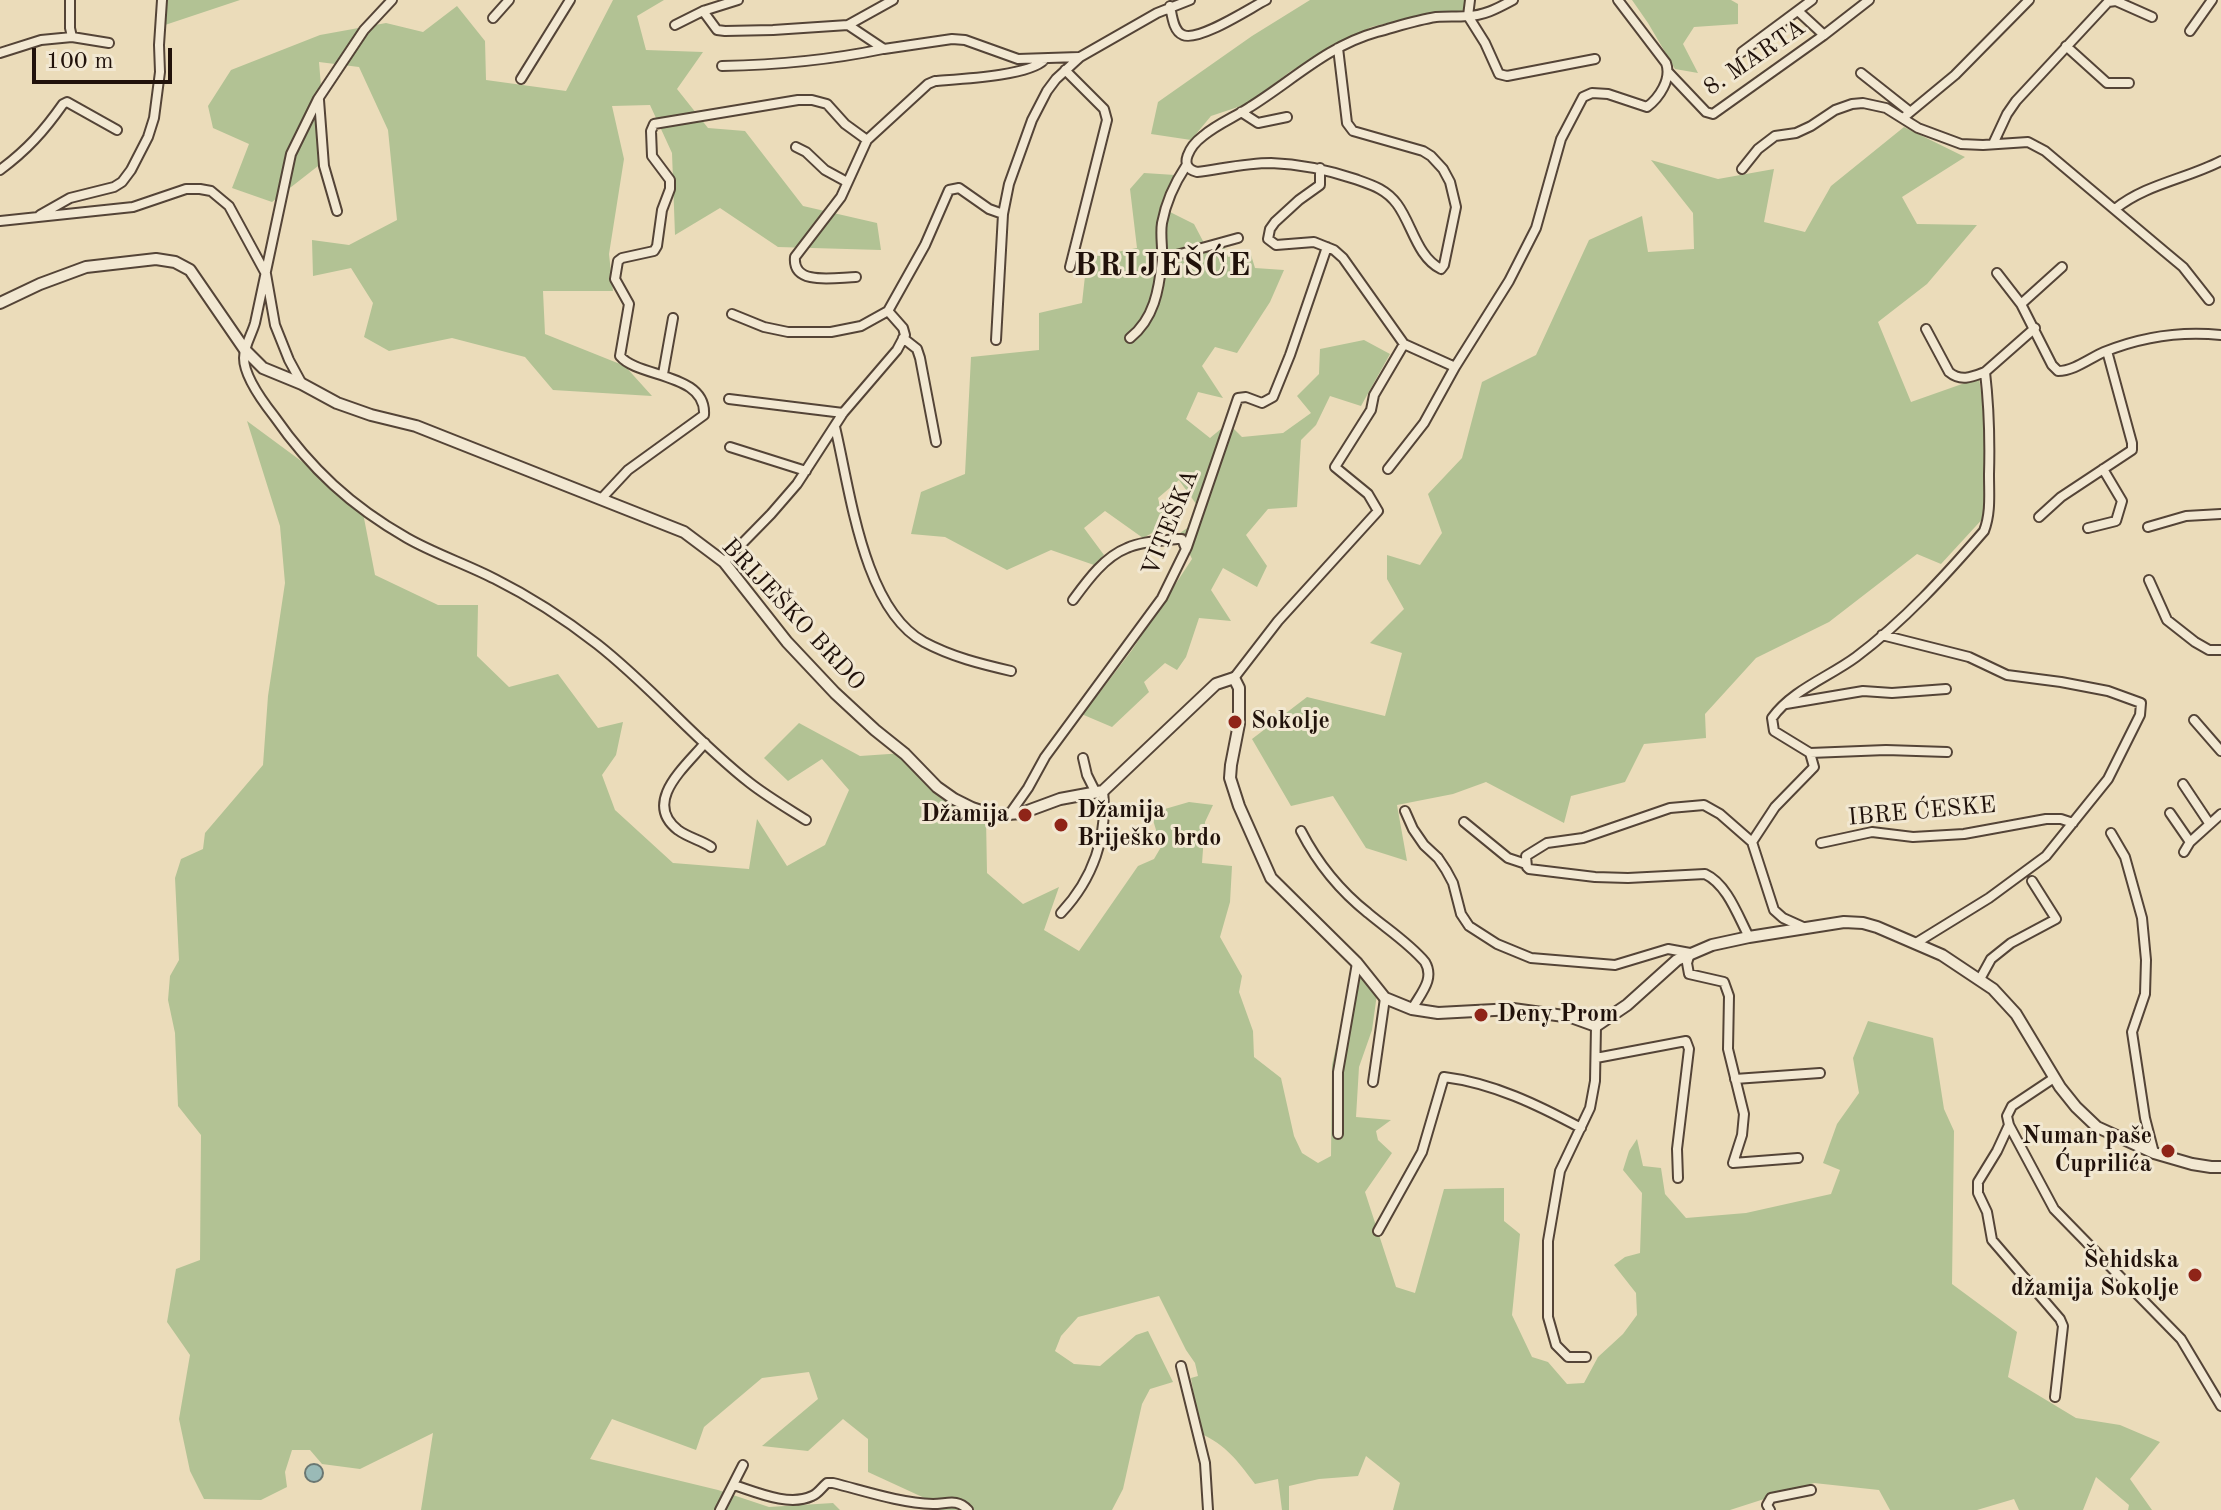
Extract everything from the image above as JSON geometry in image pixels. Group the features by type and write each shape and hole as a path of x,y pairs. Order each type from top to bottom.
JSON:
{"street":[{"path":"70,0 72,37"},
{"path":"36,217 70,198 114,187 131,170 154,118 160,72 162,0"},
{"path":"392,0 364,30 318,99 291,154 255,323 245,350 246,370 261,399 326,480 405,537 442,557 495,579 598,645 749,782 806,820"},
{"path":"493,18 509,0"},
{"path":"521,79 570,0"},
{"path":"675,25 703,11 738,0"},
{"path":"703,11 717,30 725,31 848,25 893,0"},
{"path":"996,340 1003,214 1009,184 1032,120 1047,91 1080,57 1170,6 1190,0"},
{"path":"1170,6 1178,31 1184,36 1193,36 1266,0"},
{"path":"1470,0 1468,16 1499,74 1507,76 1595,59"},
{"path":"1130,338 1147,322 1150,314 1159,282 1162,226 1167,202 1198,139 1338,48 1374,33 1433,18 1468,16 1496,10 1513,0"},
{"path":"1388,469 1424,423 1509,281 1536,228 1561,139 1583,97 1592,93 1608,94 1647,107 1669,73 1666,63 1618,0"},
{"path":"1742,52 1812,0"},
{"name":"8. MARTA","path":"1669,73 1706,112 1713,114 1869,0"},
{"path":"1906,114 1955,75 2029,0"},
{"path":"2190,31 2212,0"},
{"path":"1993,144 2016,101 2108,2 2116,1 2152,17"},
{"path":"1798,11 1824,35"},
{"path":"848,25 884,49"},
{"path":"0,53 41,40 72,37 109,43"},
{"path":"722,66 792,64 952,39 965,40 1018,59 1080,57"},
{"path":"2066,46 2107,83 2129,83"},
{"path":"1186,166 1197,172 1272,163 1320,168 1385,191 1398,205 1419,246 1441,269 1456,207 1450,182 1443,169 1423,151 1353,131 1347,123 1338,48"},
{"path":"856,277 811,277 801,274 793,261 841,197 867,140 928,84 1034,67 1044,60"},
{"path":"1065,70 1104,109 1107,120 1070,267"},
{"path":"1861,73 1918,128 1948,141 1971,145 2028,142 2036,145 2183,267 2209,300"},
{"path":"318,99 324,166 337,211"},
{"path":"601,499 628,470 704,415 704,406 692,390 620,356 629,304 617,286 615,272 618,261 654,251 662,210 670,189 670,180 652,156 654,124 812,100 827,104 845,124 867,140"},
{"path":"0,170 37,140 67,102 117,130"},
{"path":"1742,169 1769,140 1804,130 1843,106 1863,103 1906,114"},
{"path":"1241,112 1258,123 1287,117"},
{"path":"796,147 825,170 847,182"},
{"path":"2115,209 2155,185 2221,161"},
{"path":"1320,168 1320,185 1275,222 1268,239 1276,245 1314,242 1327,247 1343,258 1404,344 1455,367"},
{"path":"732,314 764,327 788,332 831,332 861,326 888,311 925,245 949,190 959,188 989,209 1003,214"},
{"path":"0,221 133,207 186,189 211,191 229,206 266,274 275,325 302,384"},
{"path":"1162,259 1238,238"},
{"name":"VITEŠKA","path":"1009,815 1045,757 1162,598 1186,550 1238,398 1246,397 1262,403 1273,397 1327,247"},
{"name":"BRIJEŠKO BRDO","path":"0,303 86,267 156,259 175,262 190,270 245,350 263,368 337,403 416,426 684,532 724,562 787,642 835,693 954,799 993,815 1009,815 1060,799 1100,792"},
{"path":"2021,304 2062,267"},
{"path":"1997,273 2021,304 2058,371 2068,370 2107,351 2159,336 2178,333 2221,335"},
{"path":"724,562 771,514 806,471 843,413 897,350 903,338 903,328 888,311"},
{"path":"663,374 673,318"},
{"path":"1926,329 1949,372 1967,378 1985,372 2035,328"},
{"path":"903,338 917,349 920,358 936,442"},
{"path":"1100,792 1216,684 1234,678 1278,621 1378,511 1368,494 1335,467 1371,410 1374,395 1404,344"},
{"path":"2039,517 2061,497 2130,453 2133,447 2107,351"},
{"path":"1947,752 1886,750 1810,753 1774,731 1772,718 1781,705 1856,657 1906,615 1984,531 1989,518 1989,412 1985,372"},
{"path":"729,399 843,413"},
{"path":"835,427 860,542 868,567 888,605 904,626 922,641 962,659 1011,671"},
{"path":"730,447 806,471"},
{"path":"2088,528 2116,521 2122,501 2103,469"},
{"path":"2148,527 2186,516 2221,514"},
{"path":"1073,600 1112,556 1127,547 1182,539 1186,550"},
{"path":"2149,580 2167,620 2209,650 2221,650"},
{"path":"1882,635 1969,657 2007,675 2108,691 2141,703 2140,715 2108,779 2046,856 1989,898 1916,943"},
{"path":"1234,678 1239,688 1239,724 1230,778 1271,878 1357,963 1385,998 1412,1009 1438,1013 1513,1009 1571,1017 1596,1026"},
{"path":"1781,705 1863,691 1892,693 1946,689"},
{"path":"2194,720 2221,751"},
{"path":"705,743 670,785 663,813 682,834 711,847"},
{"path":"1752,842 1775,807 1814,767 1810,753"},
{"path":"1061,913 1073,900 1096,860 1102,835 1105,809 1100,792 1087,775 1083,758"},
{"path":"2183,784 2209,823"},
{"path":"1526,864 1529,852 1547,843 1583,838 1670,808 1704,805 1720,814 1752,842 1774,910 1805,928"},
{"path":"1405,811 1424,845 1446,870 1453,883 1461,914 1469,926 1497,944 1531,958 1615,965 1668,949 1690,953"},
{"path":"2170,813 2190,842"},
{"path":"2184,852 2190,842 2221,814"},
{"name":"IBRE ĆESKE","path":"1821,843 1872,832 1913,837 1964,834 2046,819 2073,823"},
{"path":"1464,822 1508,858 1533,870 1628,878 1705,874 1726,894 1749,937"},
{"path":"1301,831 1328,875 1425,962 1430,971 1429,979 1412,1009"},
{"path":"2111,833 2125,857 2142,918 2145,994 2132,1032 2137,1074 2154,1153"},
{"path":"1980,979 1991,959 2011,943 2056,919 2032,881"},
{"path":"1596,1026 1627,1005 1677,960 1690,953 1749,937 1844,922 1863,923 1942,955 1993,989 2016,1014 2054,1078 2076,1107 2097,1127 2154,1153 2192,1164 2221,1167"},
{"path":"1690,953 1687,963 1689,974 1724,982 1728,990 1728,1049 1745,1123 1733,1163 1798,1158"},
{"path":"1338,1134 1338,1072 1357,963"},
{"path":"1373,1082 1385,998"},
{"path":"1586,1357 1568,1357 1556,1345 1548,1317 1548,1241 1560,1171 1590,1108 1595,1081 1596,1026"},
{"path":"1596,1058 1686,1041 1689,1049 1677,1149 1678,1178"},
{"path":"1735,1079 1820,1073"},
{"path":"1378,1231 1422,1152 1444,1077 1466,1079 1500,1090 1581,1128"},
{"path":"2054,1078 2012,1106 2007,1116 2009,1125 2054,1209 2181,1339 2221,1406"},
{"path":"2009,1125 1977,1187 1987,1212 1992,1240 2063,1326 2055,1397"},
{"path":"1181,1366 1205,1463 1208,1510"},
{"path":"720,1510 743,1465"},
{"path":"734,1485 777,1498 803,1499 814,1496 827,1483 833,1483 927,1504 962,1503 968,1510"},
{"path":"1770,1510 1767,1505 1771,1498 1811,1490"}],"green space":[{"path":"166,0 240,0 162,26"},
{"path":"613,0 664,0 637,16 646,50 703,52 677,89 708,128 745,131 803,206 877,223 881,250 778,247 720,208 675,235 672,153 650,105 612,106 624,159 609,254 613,291 543,291 545,334 625,366 652,396 553,390 525,357 452,338 389,351 364,337 373,303 351,268 313,276 312,240 349,245 397,220 388,130 359,67 319,62 327,159 272,202 232,188 249,144 213,128 208,106 231,70 320,35 386,23 423,32 457,6 485,41 486,80 566,91"},
{"path":"1310,0 1465,0 1469,12 1435,12 1371,27 1291,71 1247,104 1211,116 1191,140 1151,134 1158,102 1252,36"},
{"path":"1632,0 1731,0 1738,4 1738,24 1694,27 1683,44 1698,73 1675,69"},
{"path":"1904,127 1965,157 1902,197 1917,224 1977,225 1927,284 1878,322 1911,402 1979,378 1987,433 1987,514 1941,564 1917,554 1829,622 1756,658 1705,714 1706,738 1644,744 1625,782 1571,796 1564,823 1486,782 1453,794 1397,805 1407,861 1366,848 1333,796 1291,806 1252,739 1307,697 1385,716 1402,653 1370,643 1404,609 1387,579 1387,555 1420,565 1442,533 1428,494 1462,458 1482,382 1536,355 1589,240 1642,216 1648,252 1694,249 1693,213 1651,160 1718,179 1774,169 1764,222 1805,232 1831,186"},
{"path":"1144,173 1175,175 1168,211 1194,224 1204,243 1224,245 1228,257 1251,255 1255,268 1284,270 1270,302 1237,353 1215,347 1202,366 1223,398 1198,392 1186,419 1210,438 1228,423 1242,437 1283,433 1311,413 1297,396 1319,374 1320,349 1364,340 1390,354 1361,406 1330,396 1316,425 1301,440 1297,507 1268,509 1246,535 1267,566 1257,587 1223,568 1211,590 1231,621 1199,618 1186,657 1177,670 1165,663 1144,682 1149,692 1112,727 1072,710 1097,696 1132,650 1192,559 1180,533 1199,520 1199,508 1179,480 1158,498 1165,526 1143,538 1105,511 1084,528 1104,555 1094,565 1051,550 1007,570 945,537 911,534 921,492 965,474 971,357 1039,350 1039,313 1082,303 1087,258 1137,248 1130,189"},
{"path":"247,421 327,480 363,513 375,575 438,605 478,605 477,656 509,687 558,674 598,728 623,722 616,755 602,775 615,810 673,863 749,869 757,819 787,866 825,845 849,790 822,759 788,781 764,758 799,723 860,756 904,753 937,789 986,818 987,873 1023,904 1059,887 1044,930 1079,951 1138,866 1154,859 1161,847 1151,813 1189,802 1213,805 1205,822 1202,863 1232,866 1230,902 1220,937 1242,976 1239,992 1253,1031 1254,1057 1281,1078 1294,1136 1302,1153 1318,1163 1331,1156 1332,1065 1354,967 1377,994 1372,1030 1359,1067 1356,1117 1391,1120 1376,1131 1378,1140 1392,1153 1365,1192 1396,1287 1415,1293 1444,1189 1504,1188 1504,1221 1520,1234 1512,1315 1532,1357 1548,1362 1567,1384 1584,1383 1598,1357 1623,1334 1637,1315 1636,1293 1614,1265 1625,1257 1640,1253 1642,1193 1623,1170 1637,1139 1643,1166 1661,1168 1665,1194 1686,1218 1746,1213 1831,1194 1840,1170 1823,1163 1837,1124 1859,1093 1853,1058 1868,1021 1933,1038 1944,1109 1954,1131 1952,1284 2017,1332 2008,1377 2076,1418 2120,1425 2160,1442 2130,1479 2152,1510 2128,1510 2129,1505 2096,1477 2083,1510 2019,1510 2014,1499 1977,1510 1890,1510 1879,1490 1814,1483 1730,1510 1393,1510 1400,1483 1366,1456 1358,1476 1319,1479 1289,1486 1289,1510 1282,1510 1278,1479 1255,1484 1231,1454 1200,1433 1191,1378 1198,1376 1195,1363 1159,1296 1078,1317 1061,1336 1055,1351 1074,1364 1100,1366 1136,1335 1148,1331 1173,1382 1150,1389 1142,1404 1123,1489 1112,1510 937,1510 931,1501 868,1472 868,1439 843,1419 808,1451 762,1446 818,1399 809,1372 762,1378 704,1427 696,1450 612,1419 590,1459 718,1490 769,1507 833,1503 840,1510 421,1510 433,1433 360,1469 322,1464 310,1450 292,1450 285,1472 287,1487 261,1500 204,1499 190,1471 179,1419 190,1355 167,1322 176,1269 200,1260 201,1135 178,1106 175,1033 168,1000 170,976 179,960 175,878 181,859 203,849 205,833 263,765 268,696 285,583 280,526"}],"water":[{"path":"314,1464 323,1473 314,1482 305,1473"}],"place":[{"name":"Sokolje","path":"1235,722"},
{"name":"Džamija","path":"1025,815"},
{"name":"Džamija Briješko brdo","path":"1061,825"},
{"name":"Deny Prom","path":"1481,1015"},
{"name":"Numan paše Ćuprilića","path":"2168,1151"},
{"name":"Šehidska džamija Sokolje","path":"2195,1275"}],"district":[{"name":"BRIJEŠĆE","path":"1163,267"}]}
